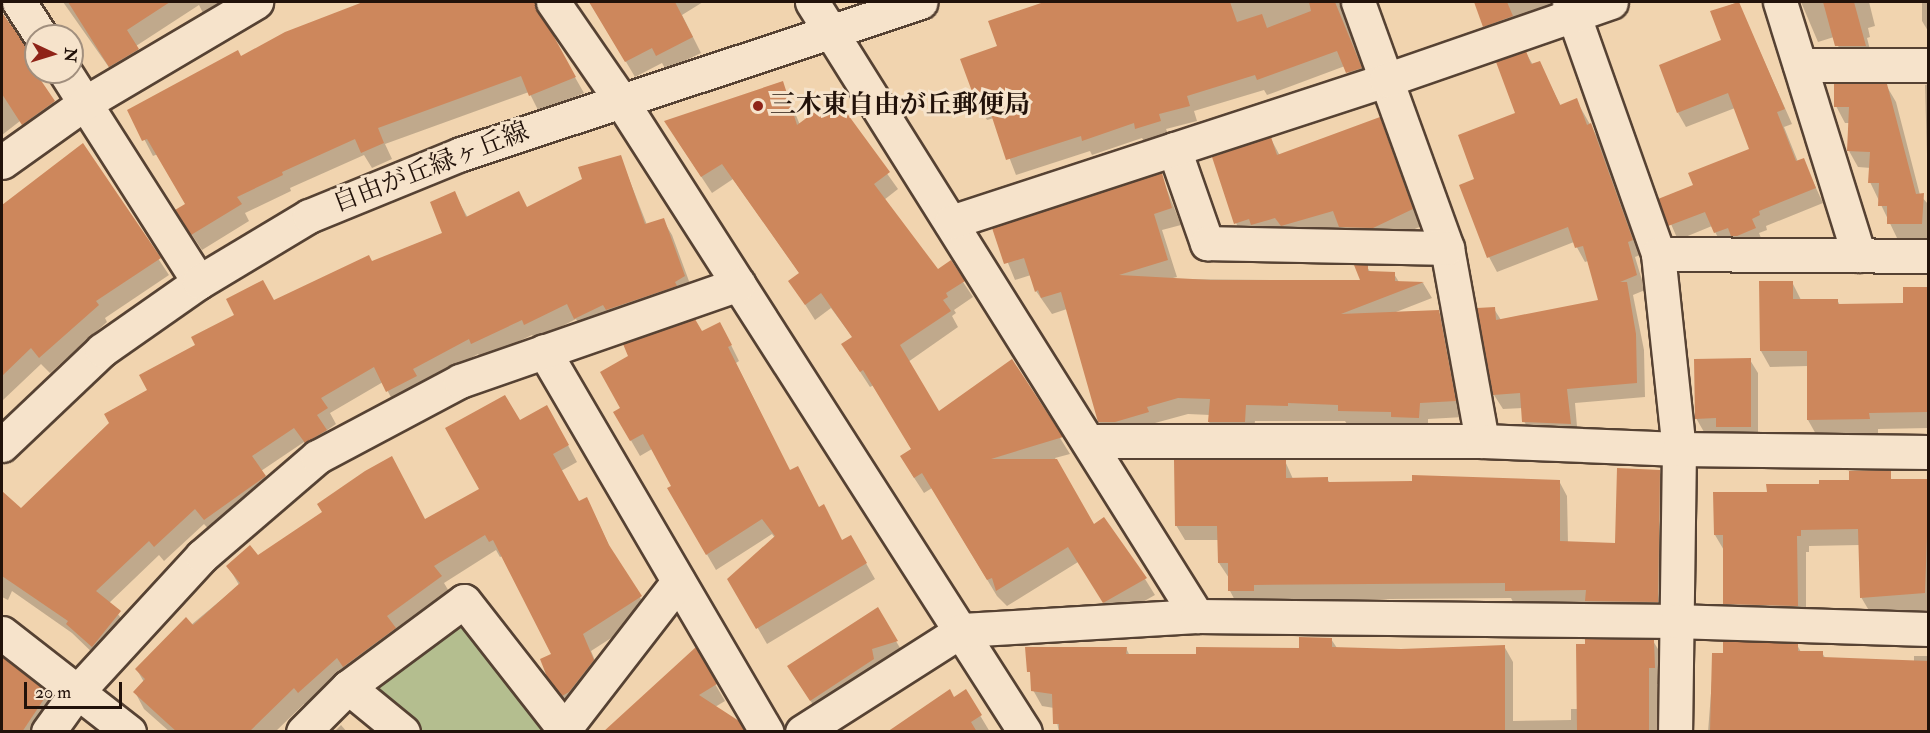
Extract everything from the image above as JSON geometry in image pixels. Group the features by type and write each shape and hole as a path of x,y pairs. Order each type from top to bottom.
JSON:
{"street":[{"path":"19,2 33,24"},
{"path":"2,162 85,104 256,2"},
{"path":"553,2 620,99 962,630 1025,732"},
{"path":"812,2 1197,616"},
{"name":"自由が丘緑ヶ丘線","path":"2,445 102,350 199,282 309,216 461,154 620,99 920,2"},
{"path":"1358,2 1447,248 1482,441"},
{"path":"951,222 1386,80 1572,9 1611,2"},
{"path":"1780,2 1859,255"},
{"path":"1572,9 1658,254 1679,449 1675,732"},
{"path":"1800,65 1929,65"},
{"path":"72,84 199,282"},
{"path":"1174,149 1207,243 1447,248"},
{"path":"1658,254 1929,256"},
{"path":"48,732 76,693 202,556 317,457 460,381 739,284"},
{"path":"544,351 767,732"},
{"path":"1088,441 1482,441 1679,449 1929,452"},
{"path":"303,732 348,687 464,601 563,730 678,582"},
{"path":"802,732 962,630 1197,616 1677,621 1929,629"},
{"path":"2,633 76,693 129,732"},
{"path":"348,687 403,732"}],"green space":[{"path":"460,622 549,731 423,731 374,695 376,682"}],"building":[{"path":"68,2 170,2 127,30 139,49 109,67"},
{"path":"363,2 535,2 576,77 529,96 521,76 378,128 384,143 361,153 355,139 282,172 283,175 237,197 242,204 191,235 175,210 185,204 147,139 142,141 127,110 238,50 241,56 285,32"},
{"path":"589,2 675,2 693,37 656,56 652,48 625,62"},
{"path":"1044,2 1230,2 1237,22 1262,14 1267,28 1311,11 1309,2 1335,2 1362,68 1346,73 1337,51 1257,80 1255,75 1187,96 1190,106 1159,114 1161,121 1135,129 1134,123 1082,141 1081,136 1006,160 987,102 977,105 960,59 997,46 988,21"},
{"path":"1474,2 1507,2 1513,16 1483,27"},
{"path":"1739,2 1785,109 1777,112 1796,161 1804,158 1816,188 1759,211 1760,215 1752,219 1756,228 1737,236 1731,236 1728,228 1714,233 1705,212 1668,226 1658,199 1693,185 1688,173 1749,149 1728,93 1677,113 1659,65 1721,40 1710,11"},
{"path":"1823,2 1854,2 1866,46 1835,46"},
{"path":"2,13 24,43 24,84 43,84 55,101 22,125 2,94"},
{"path":"1526,51 1531,64 1540,61 1560,105 1577,98 1587,125 1591,123 1633,240 1628,242 1637,275 1620,282 1627,282 1636,334 1637,383 1567,389 1571,424 1522,422 1520,393 1493,395 1477,308 1495,307 1496,320 1598,300 1583,246 1575,248 1568,227 1487,258 1459,185 1474,179 1458,135 1515,113 1496,62"},
{"path":"783,81 797,125 835,97 890,172 874,184 938,269 951,260 965,281 946,293 948,297 943,300 951,311 900,345 939,411 1012,359 1063,437 991,459 1057,459 1094,524 1104,517 1147,578 1103,603 1068,547 996,591 992,578 987,580 922,473 914,478 900,456 911,449 863,370 860,372 841,344 852,337 821,293 805,305 788,281 799,273 722,164 701,177 664,121"},
{"path":"1834,84 1887,84 1916,194 1924,193 1922,224 1887,224 1887,206 1878,206 1879,183 1868,183 1870,152 1847,151 1849,107 1834,107"},
{"path":"1380,117 1413,209 1373,228 1339,227 1333,211 1281,226 1275,218 1251,225 1249,219 1234,224 1212,157 1271,137 1277,155"},
{"path":"83,143 161,258 96,301 99,305 39,358 31,348 2,376 2,205"},
{"path":"621,155 645,224 664,218 685,276 675,282 677,286 606,310 603,305 574,319 567,304 524,325 522,320 471,344 469,339 413,369 417,376 386,392 374,367 321,398 328,408 317,415 327,430 305,443 294,428 252,456 266,476 204,520 195,509 154,547 149,541 96,591 121,611 92,647 66,624 68,621 2,576 2,491 21,508 109,423 104,414 147,390 139,375 195,345 191,337 234,315 226,299 263,280 274,300 369,255 372,261 442,233 430,202 455,191 466,217 519,191 527,207 582,179 578,167"},
{"path":"1162,173 1172,208 1154,214 1168,260 1119,275 1211,280 1360,280 1354,265 1368,265 1368,271 1395,272 1395,281 1424,282 1341,314 1439,310 1456,401 1420,403 1419,418 1391,417 1391,412 1338,411 1338,405 1288,403 1288,406 1246,405 1245,422 1208,422 1210,399 1178,398 1147,407 1149,412 1115,422 1098,422 1061,292 1041,298 1038,290 1035,292 1024,258 1004,264 992,228"},
{"path":"1759,281 1793,281 1793,299 1838,299 1838,304 1903,303 1903,287 1929,287 1928,412 1869,413 1870,419 1807,420 1807,351 1760,351"},
{"path":"695,319 702,331 720,322 732,345 728,347 790,470 798,466 819,507 824,504 842,540 851,535 867,563 756,629 727,579 775,536 762,519 706,555 667,488 671,486 643,434 630,441 613,412 620,408 600,372 628,356 623,344"},
{"path":"1751,358 1751,427 1716,427 1716,418 1695,419 1694,359"},
{"path":"505,395 520,420 547,405 569,445 553,454 579,501 587,497 609,545 642,596 583,634 594,660 569,692 562,696 547,677 540,659 551,654 493,540 489,542 485,535 434,566 442,576 387,616 396,628 343,667 337,658 298,693 294,688 249,732 177,732 133,692 145,679 135,669 186,617 193,625 240,583 226,566 250,545 258,555 322,512 317,504 365,471 392,456 425,519 479,489 445,428"},
{"path":"1174,460 1286,460 1286,478 1328,477 1328,482 1412,481 1412,475 1560,480 1560,541 1615,543 1617,468 1660,470 1658,602 1585,601 1586,590 1505,591 1505,583 1254,585 1254,591 1228,591 1228,563 1218,563 1217,526 1175,526"},
{"path":"1891,470 1891,479 1929,479 1925,593 1860,598 1858,529 1801,530 1801,536 1797,536 1798,606 1723,604 1723,535 1714,535 1713,492 1767,492 1766,484 1819,484 1819,480 1849,480 1849,471"},
{"path":"878,607 898,641 872,649 874,659 810,701 787,666"},
{"path":"1299,637 1332,638 1332,647 1401,649 1505,645 1505,732 1059,732 1059,724 1053,724 1052,694 1031,691 1030,672 1027,672 1025,647 1127,647 1126,654 1196,654 1196,647 1299,648"},
{"path":"1585,639 1654,640 1655,668 1649,668 1649,732 1577,732 1576,644 1585,644"},
{"path":"1723,641 1798,644 1798,651 1823,651 1823,657 1929,661 1929,732 1710,732 1712,653 1723,653"},
{"path":"696,647 717,684 699,695 739,721 745,732 603,732"},
{"path":"2,657 48,693 22,732 2,732"},
{"path":"950,689 954,697 966,689 982,715 971,722 977,732 887,732"}],"place":[{"name":"三木東自由が丘郵便局","path":"758,106"}]}
